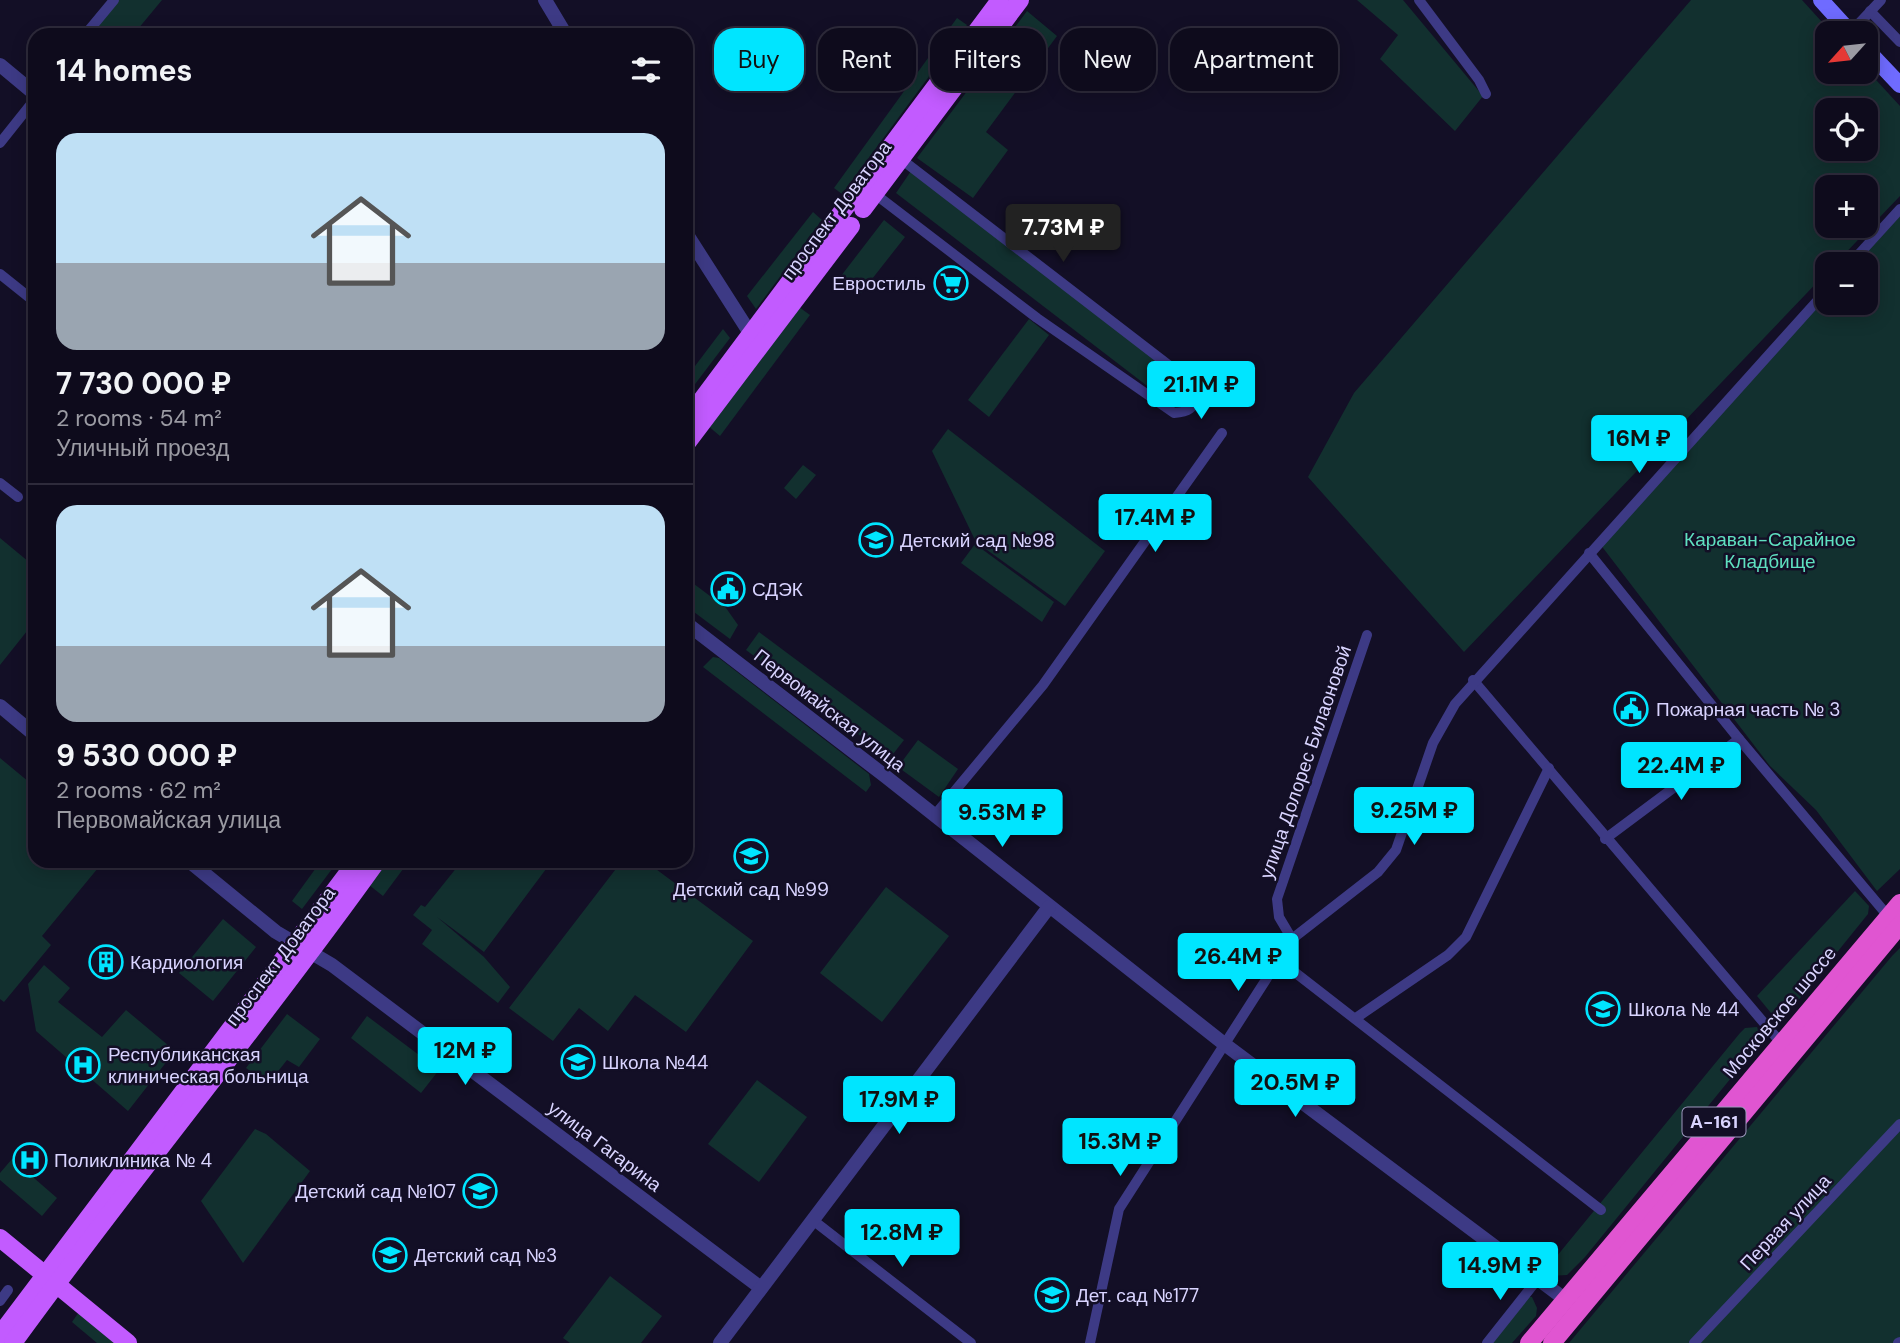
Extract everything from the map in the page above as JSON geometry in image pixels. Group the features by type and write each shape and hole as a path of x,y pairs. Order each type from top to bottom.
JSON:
{"highway":[{"name":"Московское шоссе","path":"1529,1343 1781,1043 1896,915"},
{"name":"Московское шоссе","path":"1552,1343 1896,915"}],"main road":[{"name":"проспект Доватора","path":"693,434 755,341 1000,0"},
{"name":"проспект Доватора","path":"693,413 850,226 1020,0"},
{"path":"1821,0 1839,21"},
{"path":"1878,62 1900,85"},
{"name":"проспект Доватора","path":"304,948 353,868"},
{"name":"проспект Доватора","path":"0,1335 49,1280 304,948 371,868"},
{"path":"0,1238 128,1343"},
{"name":"проспект Доватора","path":"13,1343 49,1280"}],"street":[{"path":"91,28 114,0"},
{"path":"545,0 562,28"},
{"path":"1419,0 1479,80 1486,94"},
{"path":"1861,21 1881,0"},
{"path":"1870,11 1900,42"},
{"path":"0,65 28,91"},
{"path":"0,143 28,106"},
{"path":"875,194 1037,318 1174,413 1187,412 1196,402 1198,394 1188,380 901,159"},
{"path":"1861,252 1900,209"},
{"path":"693,244 755,341"},
{"path":"0,275 28,297"},
{"path":"1090,1343 1119,1209 1292,939 1336,907 1391,857 1406,827 1441,726 1474,680 1815,303"},
{"path":"934,816 1043,685 1222,433"},
{"path":"0,483 18,497"},
{"path":"1589,553 1739,739 1896,915"},
{"name":"Первомайская улица","path":"693,628 1223,1044 1566,1300"},
{"name":"улица Долорес Билаоновой","path":"1292,939 1279,917 1277,899 1367,635"},
{"path":"1474,680 1605,839 1781,1043"},
{"path":"0,706 28,729"},
{"path":"1605,839 1739,739"},
{"path":"1356,1018 1448,955 1466,937 1549,768"},
{"name":"улица Гагарина","path":"198,868 276,932 342,972 761,1288"},
{"path":"720,1343 1049,907"},
{"path":"1279,960 1601,1210"},
{"name":"Первая улица","path":"1694,1343 1900,1124"},
{"path":"814,1220 971,1343"},
{"path":"1487,1343 1537,1280"},
{"path":"0,1301 8,1290"}],"green space":[{"path":"113,0 162,0 139,28 90,28"},
{"path":"1357,0 1403,0 1483,96 1455,131 1380,59 1398,35"},
{"path":"1691,0 1802,0 1821,21 1815,21 1815,84 1878,82 1900,106 1900,196 1878,219 1878,175 1815,175 1815,238 1860,238 1846,252 1815,252 1815,285 1464,652 1308,477 1354,393"},
{"path":"1027,11 1057,36 1046,51 1046,28 1014,28"},
{"path":"957,18 967,25 965,28 950,28"},
{"path":"930,55 930,75 842,194 834,188 904,91 916,91 916,75"},
{"path":"967,91 1016,91 986,132 1008,150 973,198 917,158"},
{"path":"911,171 1188,383 1172,405 896,193"},
{"path":"813,212 822,220 756,309 747,296"},
{"name":"Караван-Сарайное Кладбище","path":"1900,216 1900,869 1877,891 1816,810 1770,766 1600,544 1815,307 1815,315 1878,315 1878,252 1866,252"},
{"path":"884,220 905,237 861,293 841,276"},
{"path":"799,307 810,315 720,436 707,425"},
{"path":"1029,319 1049,335 989,417 968,400"},
{"path":"723,329 730,338 693,387 693,369"},
{"path":"948,429 1105,551 1065,606 976,542 932,451"},
{"path":"803,465 816,475 796,499 784,488"},
{"path":"0,538 28,561 28,630 0,665"},
{"path":"975,544 1054,602 1042,622 961,563"},
{"path":"693,583 726,608 738,625 730,639 693,611"},
{"path":"759,632 904,740 890,758 746,650"},
{"path":"713,657 719,658 869,774 871,785 866,792 703,667"},
{"path":"918,740 958,769 939,797 898,767"},
{"path":"0,758 28,781 28,868 98,868 42,936 51,945 4,1002 0,999"},
{"path":"316,868 333,868 302,909 292,901"},
{"path":"374,868 404,868 383,896 364,881"},
{"path":"456,868 547,868 484,952 437,917 484,957 510,987 498,1003 422,944 432,930 413,915 421,905 425,907"},
{"path":"617,868 654,868 753,941 686,1032 635,995 608,1031 579,1008 553,1041 509,1008"},
{"path":"886,887 949,936 882,1022 820,973"},
{"path":"1855,891 1869,906 1868,914 1784,1018 1776,1019 1757,996"},
{"path":"223,919 256,947 213,1001 179,973"},
{"path":"1900,948 1900,1343 1569,1343 1892,956"},
{"path":"44,965 70,988 58,1002 102,1037 126,1010 175,1051 128,1111 36,1031 28,984"},
{"path":"287,1014 320,1039 299,1067 287,1060 268,1084 246,1068"},
{"path":"367,1016 439,1070 421,1093 351,1038"},
{"path":"1757,1027 1762,1040 1585,1257 1567,1275 1550,1276 1547,1264 1552,1262 1740,1033 1745,1028"},
{"path":"757,1080 807,1117 759,1182 708,1144"},
{"path":"255,1129 266,1134 310,1171 243,1263 201,1201"},
{"path":"12,1159 57,1198 42,1216 0,1180 0,1173"},
{"path":"610,1276 662,1316 641,1343 570,1343 563,1338"},
{"path":"1527,1297 1532,1297 1537,1308 1536,1316 1512,1343 1485,1343"},
{"path":"79,1312 116,1343 97,1343 72,1322"}],"place":[{"name":"Евростиль","path":"951,283"},
{"name":"Детский сад №98","path":"876,540"},
{"name":"СДЭК","path":"728,589"},
{"name":"Пожарная часть № 3","path":"1631,709"},
{"name":"Детский сад №99","path":"751,856"},
{"name":"Кардиология","path":"106,962"},
{"name":"Школа № 44","path":"1603,1009"},
{"name":"Школа №44","path":"578,1062"},
{"name":"Республиканская клиническая больница","path":"83,1065"},
{"name":"Поликлиника № 4","path":"30,1160"},
{"name":"Детский сад №107","path":"480,1191"},
{"name":"Детский сад №3","path":"390,1255"},
{"name":"Дет. сад №177","path":"1052,1295"}]}
